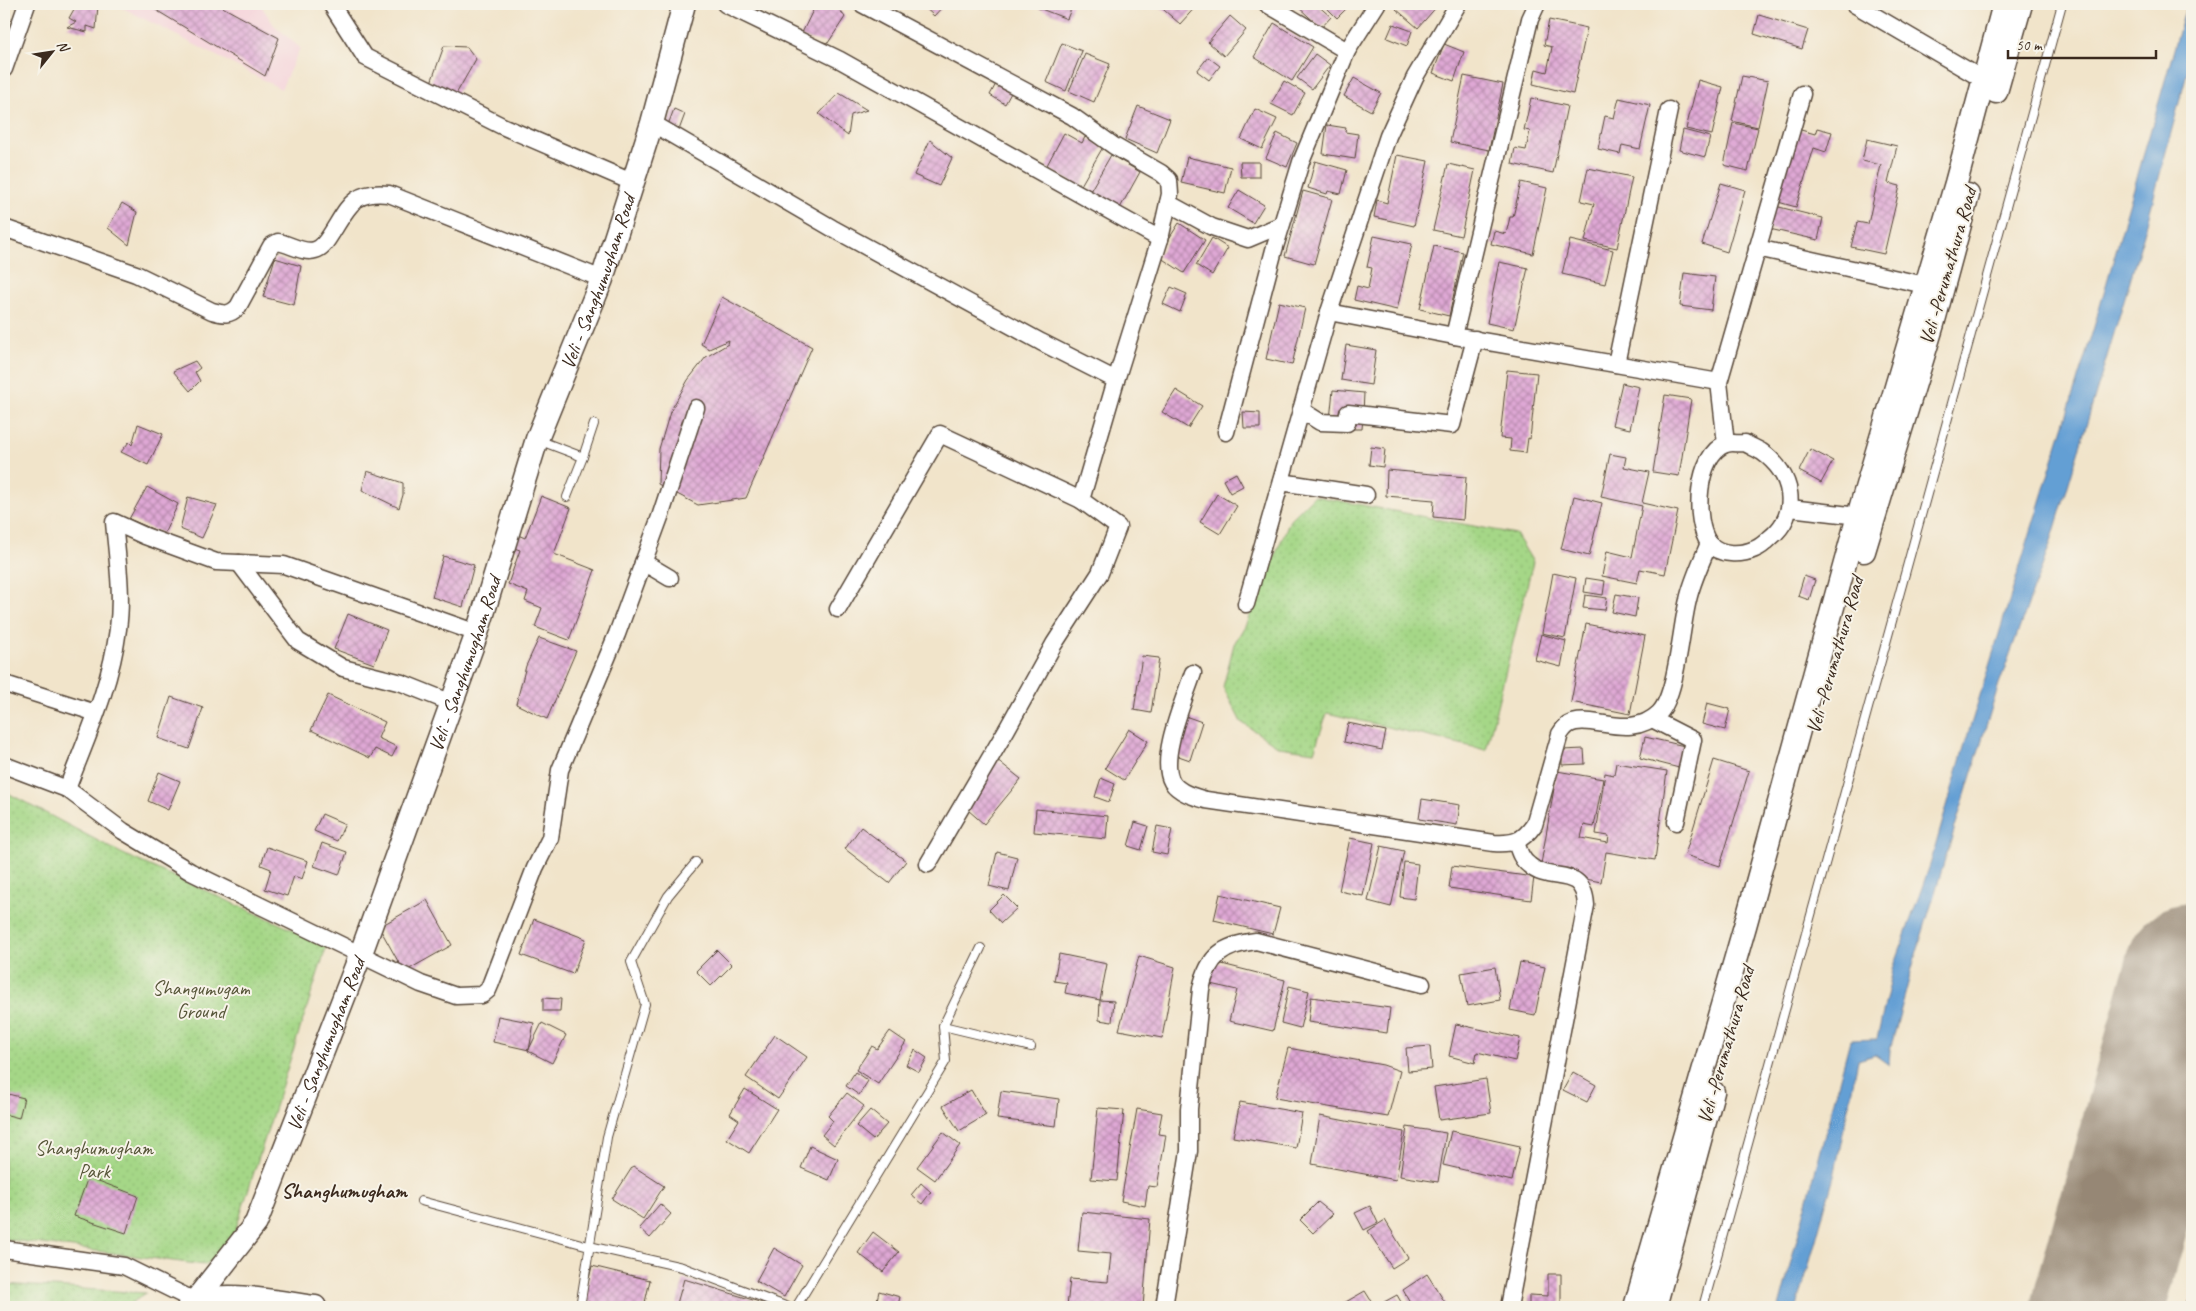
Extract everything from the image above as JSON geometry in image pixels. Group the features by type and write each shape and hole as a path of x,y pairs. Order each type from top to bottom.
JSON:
{"main road":[{"name":"Veli - Sanghumugham Road","path":"193,1305 256,1223 360,956 477,633 536,439 602,279 652,123 684,4"},
{"path":"1635,1307 1742,935 1858,516 1956,183 2004,4"},
{"name":"Veli -Perumathura Road","path":"1655,1307 1714,1087 1868,536 1933,324 2021,4"},
{"path":"193,1305 222,1297 250,1298 316,1307"}],"street":[{"path":"4,69 27,4"},
{"path":"332,4 365,57 502,126 634,183"},
{"path":"725,4 840,60 1160,239"},
{"path":"862,4 1072,116 1114,146 1161,173 1169,180 1168,203 1160,239 1081,500"},
{"path":"1267,4 1348,51"},
{"path":"1226,432 1301,162 1348,51 1377,4"},
{"path":"1246,604 1329,312 1388,136 1415,77 1458,4"},
{"path":"1454,336 1530,19 1536,4"},
{"path":"1854,4 1984,80"},
{"path":"1726,444 1718,382 1802,94"},
{"path":"1616,364 1669,110"},
{"path":"652,123 832,228 1041,342 1116,380"},
{"path":"4,228 136,274 224,315 232,313 238,307 272,246 278,242 306,251 315,251 326,242 354,200 364,194 374,192 389,194 602,279"},
{"path":"1168,203 1212,227 1248,239 1282,225"},
{"path":"1757,248 1925,285"},
{"path":"1329,312 1718,382"},
{"path":"1301,410 1320,422 1347,423 1348,413 1452,425 1475,339"},
{"path":"4,765 67,790 123,831 191,872 360,956 421,984 456,996 482,995 488,990 536,868 550,838 560,770 617,634 696,408"},
{"path":"838,609 940,434 1081,500 1118,527 1100,573 1054,644 928,864"},
{"path":"1726,444 1745,444 1763,453 1780,471 1788,486 1790,508 1784,525 1755,549 1736,554 1721,551 1709,543 1701,519 1700,487 1704,466 1713,453 1726,444"},
{"path":"1281,482 1366,495"},
{"path":"1790,508 1858,516"},
{"path":"67,790 108,682 118,628 119,579 114,522 145,536 216,562 284,565 477,633"},
{"path":"1521,844 1534,825 1560,734 1566,726 1575,722 1627,727 1652,718 1660,712 1667,700 1688,598 1709,543"},
{"path":"643,562 670,578"},
{"path":"239,563 298,641 343,668 402,683 452,703"},
{"path":"1193,673 1172,738 1168,759 1172,783 1180,790 1206,800 1494,843 1521,844"},
{"path":"5,684 96,713"},
{"path":"1652,718 1693,740 1676,822"},
{"path":"1509,1307 1586,905 1585,895 1580,884 1571,878 1530,867 1521,844"},
{"path":"1164,1307 1189,1151 1189,1109 1200,989 1204,972 1217,955 1234,944 1256,941 1422,984"},
{"path":"4,1249 124,1266 193,1305"}],"lane":[{"path":"1703,1307 2062,4"},
{"path":"566,497 594,424"},
{"path":"536,439 582,457"},
{"path":"580,1307 607,1137 645,1004 631,962 668,896 696,862"},
{"path":"796,1307 946,1061 943,1026 981,948"},
{"path":"943,1026 1031,1047"},
{"path":"421,1201 589,1246 682,1267 788,1307"},
{"path":"2189,1307 2192,1296"}],"shaded area":[{"path":"123,4 260,4 274,25 300,48 281,89 121,7"}],"green space":[{"path":"1314,496 1516,534 1533,562 1486,750 1327,713 1314,752 1279,747 1241,722 1223,687 1234,644 1246,624 1290,520"},
{"path":"4,791 121,853 327,945 229,1250 204,1265 4,1239"},
{"path":"4,1284 146,1293 126,1307 4,1307"}],"water":[{"path":"2187,4 2192,4 2192,54 2144,234 2051,542 1999,684 1914,961 1890,1050 1889,1065 1875,1055 1858,1060 1835,1172 1797,1307 1779,1307 1850,1040 1877,1039 1893,969 1930,865 1964,747 2094,327"}],"building":[{"path":"77,4 98,5 96,29 87,26 87,32 67,27 76,22 69,18"},
{"path":"146,4 217,4 279,38 265,76"},
{"path":"816,4 835,4 845,17 828,43 800,37"},
{"path":"921,4 945,4 934,16"},
{"path":"1037,4 1073,4 1067,19 1036,7"},
{"path":"1157,4 1198,4 1180,24"},
{"path":"1295,4 1316,4 1331,17 1321,28"},
{"path":"1323,4 1351,4 1337,18"},
{"path":"1400,4 1439,4 1418,28 1396,9"},
{"path":"1759,15 1808,30 1802,49 1754,34"},
{"path":"1230,16 1246,30 1224,56 1208,42"},
{"path":"1549,20 1587,28 1573,94 1533,84 1536,69 1547,72 1552,47 1544,45"},
{"path":"1274,23 1313,47 1292,81 1254,57"},
{"path":"1393,24 1412,31 1407,46 1387,38"},
{"path":"1062,43 1082,51 1066,91 1046,82"},
{"path":"1444,44 1464,52 1454,81 1433,73"},
{"path":"444,46 467,47 476,59 455,96 444,87 428,91"},
{"path":"1085,54 1110,64 1094,102 1069,91"},
{"path":"1315,54 1330,65 1312,89 1297,78"},
{"path":"1208,57 1220,66 1209,80 1197,71"},
{"path":"1464,76 1503,84 1489,150 1450,142"},
{"path":"1742,76 1768,81 1758,127 1732,121"},
{"path":"1354,78 1381,93 1371,111 1344,96"},
{"path":"1698,80 1723,87 1712,135 1686,129"},
{"path":"1284,81 1305,93 1293,115 1271,104"},
{"path":"997,82 1012,91 1005,104 990,95"},
{"path":"839,93 867,110 851,115 848,136 819,114"},
{"path":"1531,98 1567,106 1553,173 1512,164 1515,148 1526,150 1530,131 1524,130"},
{"path":"1619,98 1650,105 1640,149 1622,145 1620,154 1598,149 1605,116 1614,118"},
{"path":"1138,106 1170,119 1157,153 1125,139"},
{"path":"674,109 685,114 679,130 666,130"},
{"path":"1255,109 1277,119 1262,149 1241,139"},
{"path":"1733,123 1758,128 1748,171 1724,165"},
{"path":"1327,125 1346,128 1345,132 1358,134 1355,159 1323,154"},
{"path":"1794,128 1815,134 1817,128 1832,132 1826,152 1814,148 1796,207 1771,200"},
{"path":"1683,130 1710,137 1705,157 1679,150"},
{"path":"1064,133 1082,143 1085,137 1103,147 1080,187 1046,167"},
{"path":"1277,133 1297,143 1287,167 1266,158"},
{"path":"1867,139 1897,146 1888,183 1900,186 1884,254 1851,247 1857,222 1868,224 1881,165 1862,161"},
{"path":"930,140 952,158 939,186 914,175"},
{"path":"1111,155 1140,172 1115,217 1085,200"},
{"path":"1397,155 1428,161 1414,226 1374,217 1377,200 1387,203"},
{"path":"1187,157 1231,167 1225,193 1181,183"},
{"path":"1315,161 1347,170 1341,194 1328,191 1327,194 1308,188"},
{"path":"1240,162 1259,162 1259,177 1241,177"},
{"path":"1448,164 1475,170 1461,236 1433,230"},
{"path":"1588,168 1632,177 1617,248 1585,241 1594,204 1581,201"},
{"path":"1521,182 1547,188 1533,254 1491,244 1494,231 1506,234 1510,217 1513,217"},
{"path":"1721,183 1745,190 1727,252 1702,244"},
{"path":"1239,190 1264,205 1253,223 1228,208"},
{"path":"1303,191 1332,199 1314,264 1285,256"},
{"path":"122,203 137,212 129,245 108,228"},
{"path":"1771,205 1823,218 1818,240 1765,228"},
{"path":"1179,223 1205,240 1184,273 1158,256"},
{"path":"1374,236 1412,244 1397,310 1354,300 1357,286 1368,289 1372,268 1367,267"},
{"path":"1212,238 1228,248 1212,275 1196,265"},
{"path":"1570,240 1613,250 1605,284 1562,274"},
{"path":"1434,246 1463,252 1449,316 1420,309"},
{"path":"275,258 301,266 294,305 263,297"},
{"path":"1499,262 1528,268 1514,329 1487,323"},
{"path":"1684,273 1715,277 1711,310 1680,306"},
{"path":"1171,287 1187,294 1180,312 1163,304"},
{"path":"722,297 812,347 746,498 698,505 658,484 659,449 670,412 688,380 706,357 728,344 729,340 709,349 701,344"},
{"path":"1279,302 1305,308 1292,365 1266,359"},
{"path":"1346,345 1376,350 1371,385 1341,380"},
{"path":"195,361 200,368 195,372 200,381 190,391 173,371"},
{"path":"1507,370 1537,373 1530,439 1528,438 1526,453 1510,451 1511,439 1500,438"},
{"path":"1622,383 1639,387 1630,429 1612,425"},
{"path":"1176,390 1202,406 1188,428 1162,412"},
{"path":"1333,390 1364,393 1363,413 1330,420"},
{"path":"1665,395 1691,399 1679,476 1653,472"},
{"path":"1243,412 1260,413 1260,428 1244,428"},
{"path":"1351,416 1363,417 1362,429 1350,429"},
{"path":"138,424 163,434 148,465 121,452 129,442 132,445"},
{"path":"1371,447 1385,449 1383,467 1369,465"},
{"path":"1810,449 1833,461 1821,483 1799,471"},
{"path":"1610,454 1626,457 1624,467 1649,472 1642,503 1678,511 1665,574 1640,569 1637,583 1602,576 1607,551 1632,557 1642,506 1601,497"},
{"path":"1387,470 1466,477 1463,520 1433,517 1434,500 1386,496"},
{"path":"367,471 403,483 403,495 399,508 362,490"},
{"path":"1236,473 1243,486 1230,493 1223,480"},
{"path":"147,487 178,504 164,534 129,519"},
{"path":"1217,494 1237,506 1220,534 1200,522"},
{"path":"541,496 571,508 554,554 595,570 569,640 535,627 542,608 525,601 528,592 508,584 520,550 514,548 518,535 525,538"},
{"path":"1574,496 1602,503 1589,556 1561,549"},
{"path":"188,497 217,505 202,538 180,529"},
{"path":"443,556 474,565 463,607 432,597"},
{"path":"1553,573 1576,578 1565,638 1542,633"},
{"path":"1804,576 1815,580 1809,600 1798,596"},
{"path":"1586,578 1605,581 1603,595 1584,592"},
{"path":"1616,594 1638,598 1635,617 1612,612"},
{"path":"1585,595 1607,598 1605,610 1583,608"},
{"path":"348,614 387,630 374,664 334,649"},
{"path":"1586,624 1645,636 1630,714 1571,702"},
{"path":"1541,634 1566,641 1561,667 1535,660"},
{"path":"539,638 576,651 547,719 516,704 526,666"},
{"path":"1142,656 1159,658 1151,713 1134,710"},
{"path":"328,695 385,722 378,738 397,747 392,757 375,749 370,758 311,730"},
{"path":"171,697 203,708 189,749 158,738"},
{"path":"1707,703 1730,709 1725,730 1702,724"},
{"path":"1185,716 1202,722 1190,760 1173,754"},
{"path":"1348,723 1386,731 1382,750 1344,742"},
{"path":"1129,729 1148,741 1124,780 1105,768"},
{"path":"1645,737 1689,747 1683,769 1640,758"},
{"path":"1584,749 1585,764 1562,765 1562,750"},
{"path":"996,759 1021,779 984,824 960,803"},
{"path":"1714,760 1749,771 1720,866 1685,855"},
{"path":"1616,763 1667,771 1655,860 1606,852 1601,882 1540,870 1557,771 1603,779 1594,827 1584,825 1581,838 1608,843 1609,836 1596,834 1605,773 1614,775"},
{"path":"159,772 180,781 168,810 148,801"},
{"path":"1101,778 1115,784 1109,802 1095,797"},
{"path":"1422,799 1460,805 1457,825 1419,819"},
{"path":"1036,809 1108,816 1106,839 1034,832"},
{"path":"322,814 345,824 337,841 314,831"},
{"path":"1135,822 1148,826 1141,850 1128,846"},
{"path":"1157,826 1172,829 1167,855 1152,852"},
{"path":"861,827 906,861 889,883 845,849"},
{"path":"1350,838 1374,843 1363,896 1339,891"},
{"path":"322,843 347,852 339,875 314,866"},
{"path":"1381,846 1404,851 1391,907 1368,901"},
{"path":"267,847 308,861 302,879 294,876 287,896 265,889 271,869 261,865"},
{"path":"997,852 1017,857 1009,891 989,886"},
{"path":"1404,862 1418,864 1414,899 1400,897"},
{"path":"1452,866 1534,877 1531,900 1449,888"},
{"path":"1220,894 1280,908 1273,934 1214,920"},
{"path":"1004,895 1017,908 1001,923 989,910"},
{"path":"427,900 452,945 404,972 379,927"},
{"path":"534,919 586,939 573,974 521,955"},
{"path":"717,950 732,965 711,986 696,971"},
{"path":"1059,954 1107,964 1100,1000 1065,993 1067,983 1054,981"},
{"path":"1139,956 1175,967 1162,1038 1119,1030"},
{"path":"1206,960 1285,980 1273,1031 1229,1021 1237,990 1201,982"},
{"path":"1520,962 1545,967 1535,1015 1510,1010"},
{"path":"1495,967 1500,1000 1467,1006 1461,973"},
{"path":"1289,986 1309,991 1300,1028 1281,1023"},
{"path":"1311,997 1390,1008 1387,1033 1308,1022"},
{"path":"543,998 561,999 560,1011 543,1011"},
{"path":"1100,1000 1114,1001 1112,1022 1099,1020"},
{"path":"498,1016 534,1023 529,1050 493,1042"},
{"path":"542,1023 566,1035 552,1063 528,1051"},
{"path":"1456,1024 1520,1038 1515,1061 1477,1052 1475,1063 1449,1056"},
{"path":"890,1031 906,1042 878,1084 856,1070 872,1046 877,1049"},
{"path":"775,1035 807,1057 778,1099 746,1077"},
{"path":"1430,1046 1432,1069 1408,1071 1406,1048"},
{"path":"1288,1048 1383,1065 1400,1071 1388,1117 1275,1098"},
{"path":"915,1050 927,1058 919,1072 906,1065"},
{"path":"855,1072 868,1081 859,1095 846,1086"},
{"path":"1573,1072 1596,1085 1587,1102 1563,1090"},
{"path":"1486,1079 1491,1113 1439,1120 1434,1087"},
{"path":"745,1089 777,1109 749,1153 727,1139 739,1120 730,1114"},
{"path":"971,1090 986,1115 959,1131 943,1106"},
{"path":"1001,1091 1059,1099 1056,1126 997,1119"},
{"path":"4,1093 24,1098 19,1118 4,1114"},
{"path":"847,1093 864,1106 834,1145 822,1135 833,1121 828,1116"},
{"path":"1240,1102 1302,1113 1296,1148 1233,1137"},
{"path":"1098,1108 1124,1110 1117,1181 1091,1179"},
{"path":"1137,1109 1162,1113 1158,1134 1166,1135 1157,1187 1148,1186 1145,1206 1121,1201"},
{"path":"870,1110 887,1124 873,1140 856,1126"},
{"path":"1320,1116 1404,1132 1396,1180 1312,1164"},
{"path":"1407,1127 1446,1133 1438,1182 1400,1176"},
{"path":"1451,1131 1520,1146 1512,1181 1443,1165"},
{"path":"943,1132 960,1145 935,1180 917,1167"},
{"path":"810,1146 838,1159 829,1180 801,1168"},
{"path":"633,1166 664,1186 643,1219 612,1199"},
{"path":"88,1177 138,1196 126,1233 74,1216"},
{"path":"921,1183 931,1192 922,1204 911,1195"},
{"path":"1318,1202 1333,1214 1313,1233 1300,1220"},
{"path":"660,1204 671,1214 650,1238 639,1228"},
{"path":"1370,1206 1378,1223 1364,1230 1355,1213"},
{"path":"1082,1212 1150,1219 1143,1307 1067,1307 1070,1279 1108,1282 1111,1254 1078,1251"},
{"path":"1385,1220 1408,1258 1392,1268 1368,1231"},
{"path":"873,1232 899,1252 883,1272 858,1253"},
{"path":"774,1248 802,1265 784,1297 756,1281"},
{"path":"592,1266 650,1280 644,1307 609,1307 584,1301"},
{"path":"1427,1274 1448,1307 1413,1307 1403,1290"},
{"path":"1548,1274 1561,1274 1561,1307 1529,1307 1529,1295 1548,1296"},
{"path":"684,1279 766,1304 765,1307 676,1307"},
{"path":"879,1291 900,1297 898,1305 877,1300"},
{"path":"1365,1291 1375,1307 1337,1307"},
{"path":"1397,1295 1404,1307 1375,1307"}],"runway":[{"path":"2098,1307 2192,969"}],"district":[{"name":"Shanghumugham","path":"344,1191"}],"park label":[{"name":"Shangumugam Ground","path":"201,1000"},
{"name":"Shanghumugham Park","path":"94,1160"}]}
